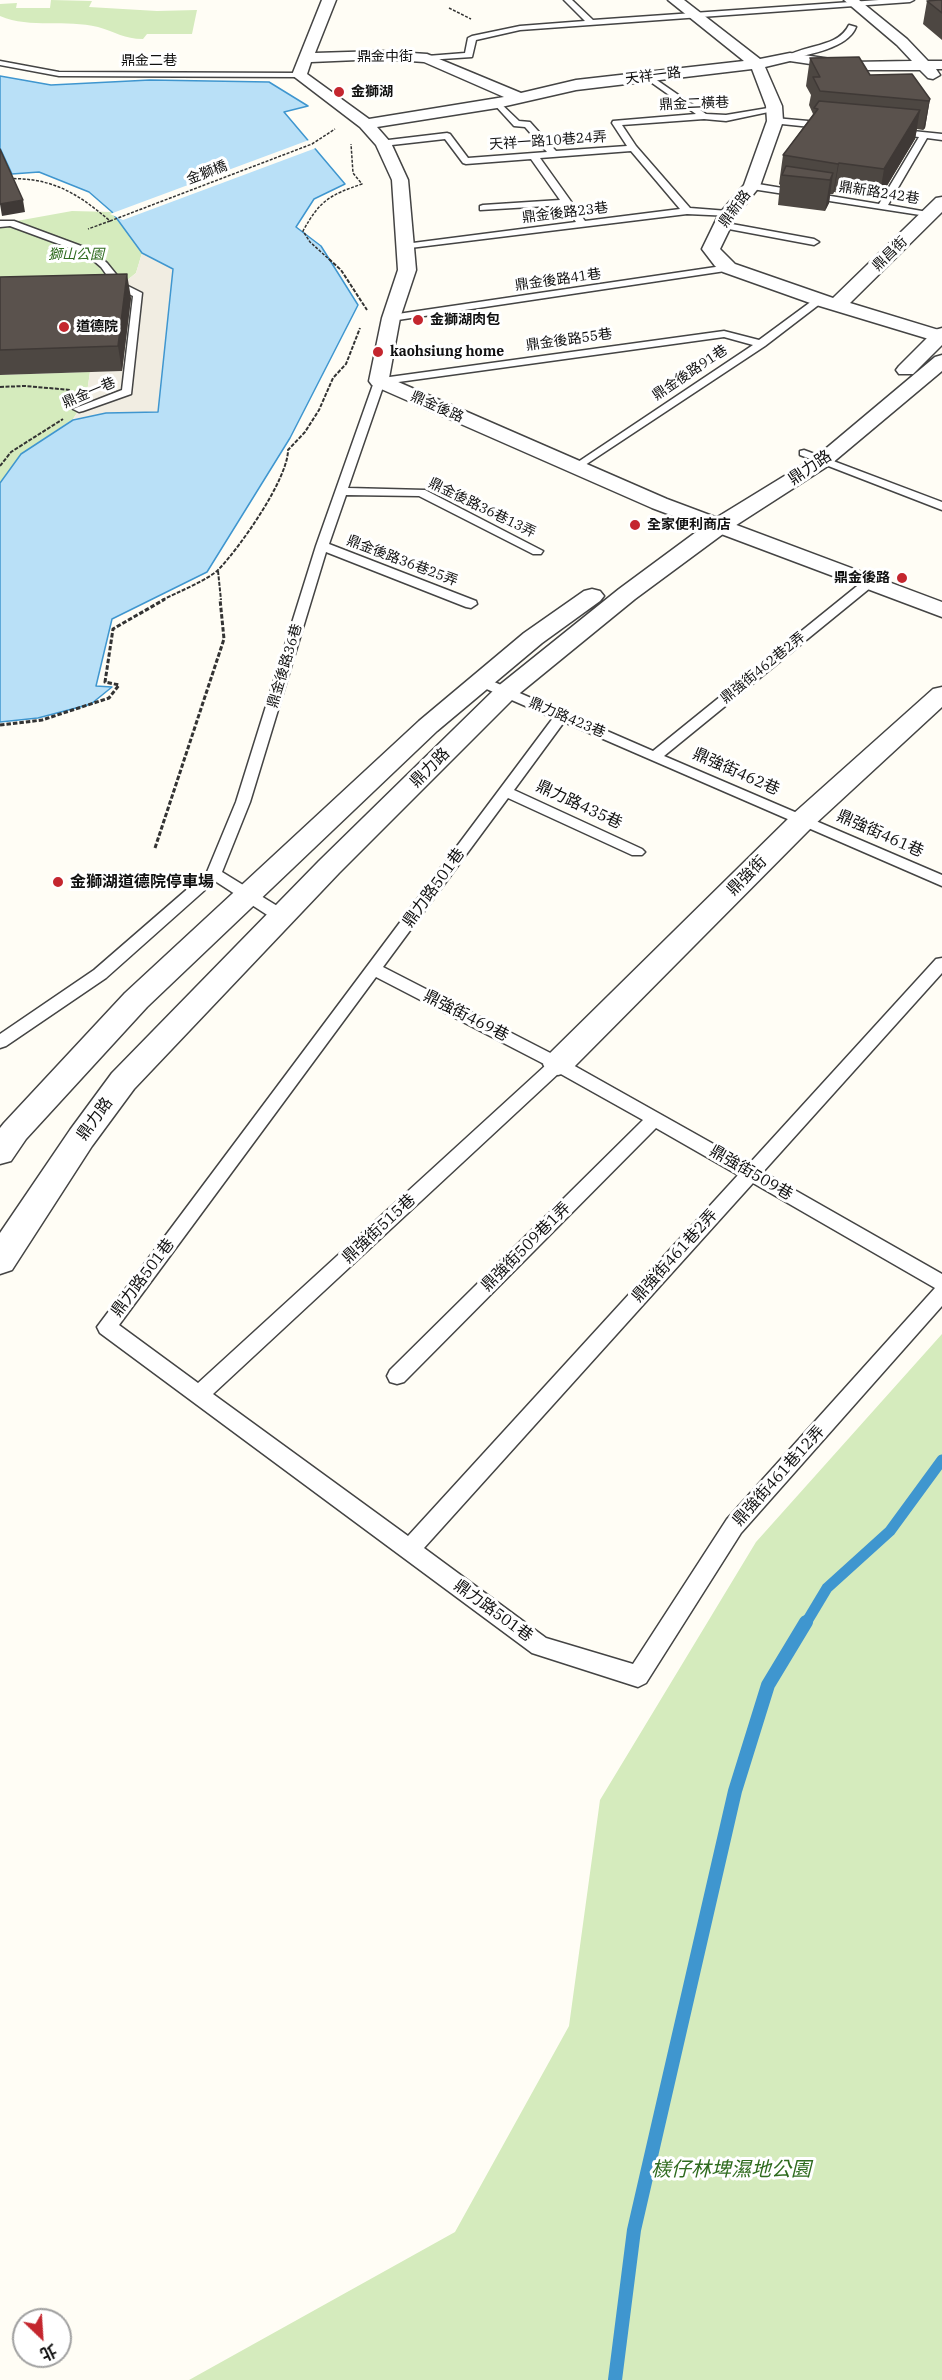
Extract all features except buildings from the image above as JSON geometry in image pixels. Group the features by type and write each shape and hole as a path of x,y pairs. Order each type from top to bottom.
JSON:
{"street":[{"path":"329,0 299,75 366,124 383,143 400,180 407,270 391,318 379,381"},
{"path":"675,0 757,64 774,115"},
{"path":"853,2 902,42 942,86"},
{"name":"鼎金中街","path":"307,58 381,55 427,58 517,97"},
{"name":"天祥一路","path":"366,124 496,103 576,85 757,64 790,57 815,58 851,66 942,64"},
{"name":"鼎新路","path":"729,268 711,249 724,220 752,186 774,115"},
{"name":"鼎昌街","path":"837,305 936,208"},
{"path":"729,268 820,300 941,336"},
{"name":"鼎力路","path":"0,1152 15,1131 136,1000 250,896 428,726 533,638 709,523 804,453 887,388 941,336"},
{"name":"鼎力路","path":"0,1260 81,1138 123,1082 281,916 506,692 627,594 709,523 824,460 942,361"},
{"name":"鼎金後路","path":"379,381 576,468 709,523 871,581 942,610"},
{"name":"鼎強街","path":"558,1064 803,820 942,694"}],"lane":[{"path":"568,0 592,24"},
{"path":"427,58 469,55 472,38 520,28 695,17 853,2 910,0"},
{"path":"790,57 834,43 849,35 852,27"},
{"name":"鼎金二巷","path":"0,63 27,70 59,74 299,75"},
{"path":"648,76 704,116"},
{"path":"496,103 517,124 527,124 554,154"},
{"name":"鼎金二橫巷","path":"633,148 616,123 704,116 726,118 774,115 844,128"},
{"path":"879,131 942,137"},
{"path":"882,207 925,135"},
{"name":"天祥一路10巷24弄","path":"383,143 447,136 466,160 633,148"},
{"path":"633,148 687,211"},
{"path":"534,156 582,224"},
{"name":"鼎新路242巷","path":"752,186 882,207 936,208"},
{"path":"483,208 567,202"},
{"name":"鼎金後路23巷","path":"405,247 687,211 814,242"},
{"name":"鼎金一巷","path":"0,224 11,223 89,252 104,265 120,286 138,295 127,392 79,410"},
{"name":"鼎金後路41巷","path":"391,318 729,268"},
{"name":"鼎金後路91巷","path":"576,468 761,344 820,300"},
{"name":"鼎金後路55巷","path":"379,381 724,334 761,344"},
{"name":"鼎金後路36巷","path":"214,874 251,777 322,546 379,381"},
{"path":"804,453 942,506"},
{"name":"鼎金後路36巷13弄","path":"342,491 421,493 537,551"},
{"name":"鼎金後路36巷25弄","path":"322,546 471,604"},
{"name":"鼎強街462巷2弄","path":"655,756 871,581"},
{"name":"鼎力路423巷","path":"480,681 655,756"},
{"name":"鼎力路501巷","path":"562,715 107,1327 540,1646 638,1676"},
{"name":"鼎強街462巷","path":"655,756 803,820"},
{"name":"鼎力路435巷","path":"505,791 637,852"},
{"name":"鼎強街461巷","path":"803,820 942,881"},
{"path":"0,1042 100,974 214,874 281,916"},
{"name":"鼎強街461巷2弄","path":"409,1550 942,963"},
{"name":"鼎強街469巷","path":"374,969 558,1064"},
{"name":"鼎強街509巷","path":"558,1064 942,1283"},
{"name":"鼎強街515巷","path":"199,1395 558,1064"},
{"name":"鼎強街509巷1弄","path":"397,1376 656,1118"},
{"name":"鼎強街461巷12弄","path":"638,1676 734,1526 942,1293"}],"path":[{"name":"金獅橋","path":"58,240 312,144 339,127 331,127"},
{"path":"350,139 353,173 362,184 324,198 313,210 303,231 310,242 341,270 367,310"},
{"path":"0,179 22,177 48,182 82,196 110,221"},
{"path":"0,726 42,720 110,698 119,685 105,682 113,630 135,614 218,571 263,510 288,462 288,450 305,432 319,410 333,378 346,364 363,321"},
{"path":"0,387 53,388 87,392 110,398"},
{"name":"鼎金一巷","path":"0,466 11,452 79,410"},
{"path":"155,848 224,639 218,571"}],"green space":[{"path":"51,0 92,1 89,7 157,11 197,10 192,34 147,34 143,39 125,37 86,25 24,22 0,16 0,4 17,3 16,8 50,8"},
{"name":"獅山公園","path":"72,211 112,212 142,253 136,273 120,286 0,302 0,224"},
{"path":"90,372 86,399 73,419 21,454 0,483 0,375"},
{"name":"檨仔林埤濕地公園","path":"942,1334 942,2380 189,2380 455,2232 569,2026 600,1800 756,1542"}],"shaded area":[{"path":"142,253 173,269 158,412 106,413 73,419 86,399 90,372 122,371 132,298 112,298 120,286 136,273"}],"water":[{"name":"金獅湖","path":"0,76 51,85 150,80 269,82 308,106 284,112 345,184 314,199 296,227 321,246 358,305 290,438 207,572 112,619 96,686 112,687 91,704 38,718 0,722 0,483 21,454 73,420 106,413 158,412 173,269 142,253 112,212 89,192 39,172 12,174 0,148"}],"pier":[{"path":"313,140 316,148 123,220 110,214"}],"waterway":[{"path":"806,1623 827,1588 890,1531 942,1460"},
{"path":"615,2380 634,2230 735,1791 768,1685 806,1622"}],"place":[{"name":"金獅湖","path":"339,92"},
{"name":"金獅湖肉包","path":"418,320"},
{"name":"道德院","path":"64,327"},
{"name":"kaohsiung home","path":"378,352"},
{"name":"全家便利商店","path":"635,525"},
{"name":"鼎金後路","path":"902,578"},
{"name":"金獅湖道德院停車場","path":"58,882"}]}
